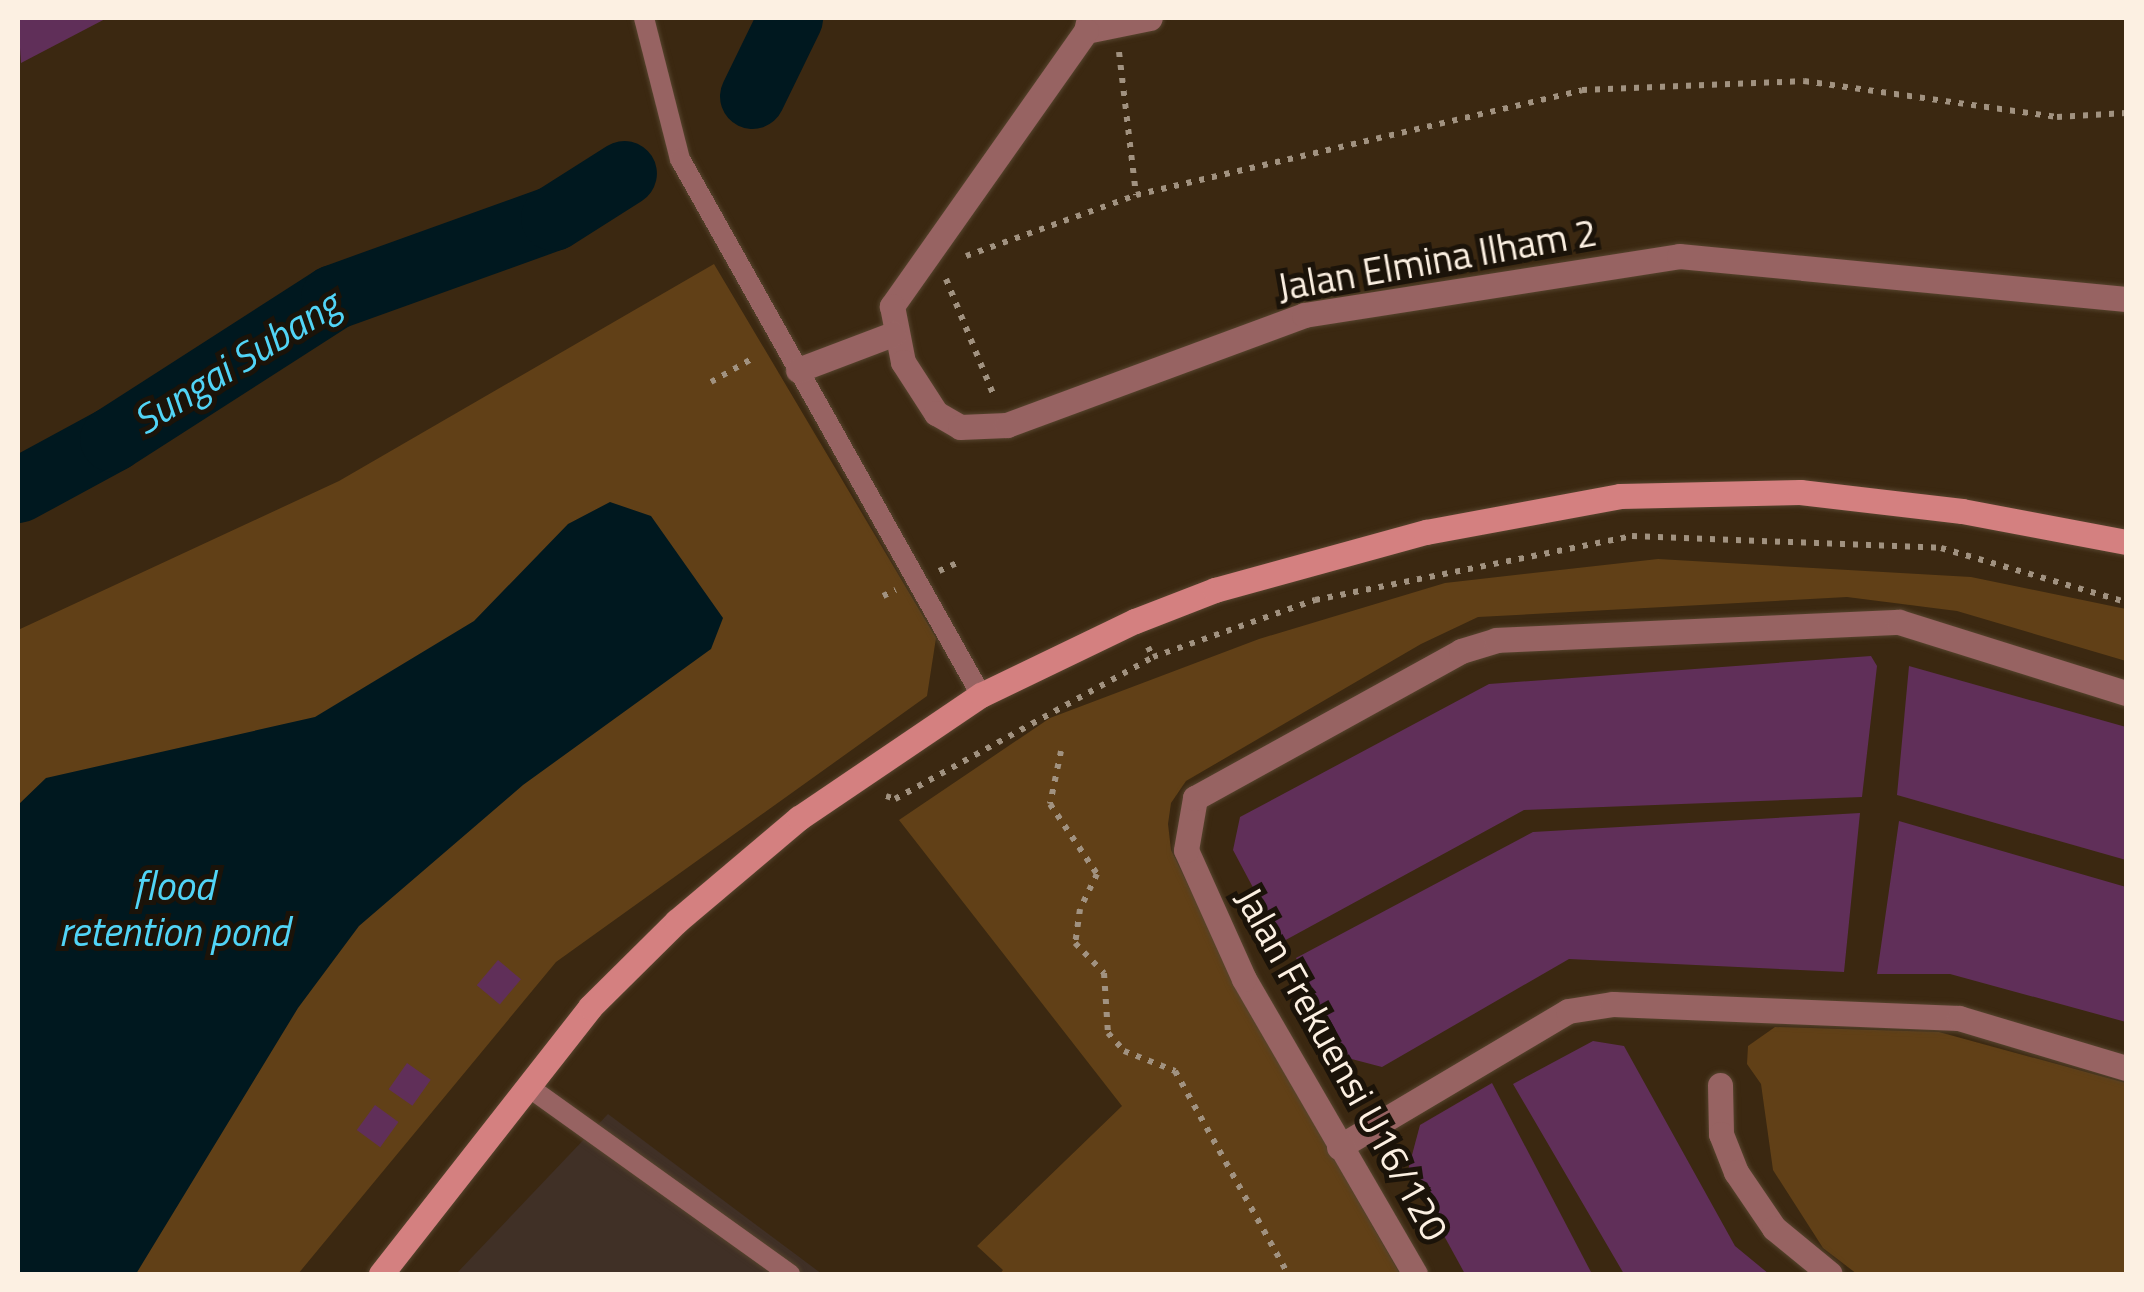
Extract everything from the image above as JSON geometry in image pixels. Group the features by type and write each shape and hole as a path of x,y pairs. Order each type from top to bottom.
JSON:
{"street":[{"path":"798,370 893,334 892,306 907,278 1088,24 1150,18"},
{"name":"Jalan Elmina Ilham 2","path":"893,334 936,413 983,431 1304,315 1679,256 2126,300"},
{"path":"381,1274 590,1008 677,921 799,818 980,696 1135,620 1214,590 1426,532 1620,496 1800,492 1962,511 2126,542"},
{"name":"Jalan Frekuensi U16/120","path":"1415,1274 1244,979 1186,850 1188,816 1195,798 1461,651 1496,640 1899,622 2126,693"},
{"path":"1340,1148 1568,1011 1613,1004 1959,1018 2126,1068"},
{"path":"1720,1085 1721,1134 1736,1172 1774,1228 1830,1274"}],"lane":[{"path":"644,18 680,159 980,696"},
{"path":"530,1088 790,1274"}],"path":[{"path":"1115,24 1136,195"},
{"path":"1007,425 948,292 950,266 1136,195 1582,90 1804,81 2057,117 2126,113"},
{"path":"711,382 755,357"},
{"path":"870,770 895,799 1153,657 1315,600 1632,536 1941,548 2126,602"},
{"path":"1135,620 1153,657"},
{"path":"1062,751 1050,804 1097,874 1080,909 1075,943 1104,972 1108,1033 1124,1051 1175,1071 1288,1274"}],"shaded area":[{"path":"714,264 936,638 927,696 556,962 298,1274 18,1274 18,630 339,481"},
{"path":"1658,559 1971,577 2126,609 2126,661 1957,611 1847,597 1478,617 1421,644 1186,781 1171,803 1168,824 1171,850 1250,1012 1400,1274 1000,1274 1003,1270 977,1246 1122,1106 899,820 1050,718 1259,639 1445,583"},
{"path":"1775,1027 1939,1032 2126,1083 2126,1274 1857,1274 1823,1248 1773,1170 1761,1084 1747,1064 1748,1046"},
{"path":"608,1114 822,1274 456,1274"}],"water":[{"name":"flood retention pond","path":"610,502 651,516 723,618 711,649 523,785 359,926 298,1008 136,1274 18,1274 18,805 46,778 315,717 474,621 568,524"}],"building":[{"path":"18,18 107,18 21,63"},
{"path":"1871,656 1877,666 1862,797 1524,810 1282,942 1233,850 1240,817 1489,684"},
{"path":"1909,666 2126,727 2126,860 1897,795"},
{"path":"1860,813 1844,972 1569,959 1382,1067 1344,1057 1296,958 1533,832"},
{"path":"1899,821 2126,887 2126,1022 1950,974 1877,974"},
{"path":"498,960 521,979 500,1005 477,985"},
{"path":"1593,1041 1624,1046 1735,1246 1769,1274 1624,1274 1513,1084"},
{"path":"407,1063 431,1080 412,1106 389,1089"},
{"path":"1492,1083 1592,1274 1465,1274 1408,1170 1420,1125"},
{"path":"375,1105 398,1122 380,1147 357,1130"}],"waterway":[{"name":"Sungai Subang","path":"752,96 790,18"},
{"name":"Sungai Subang","path":"18,490 112,439 333,297 553,218 624,173"}]}
